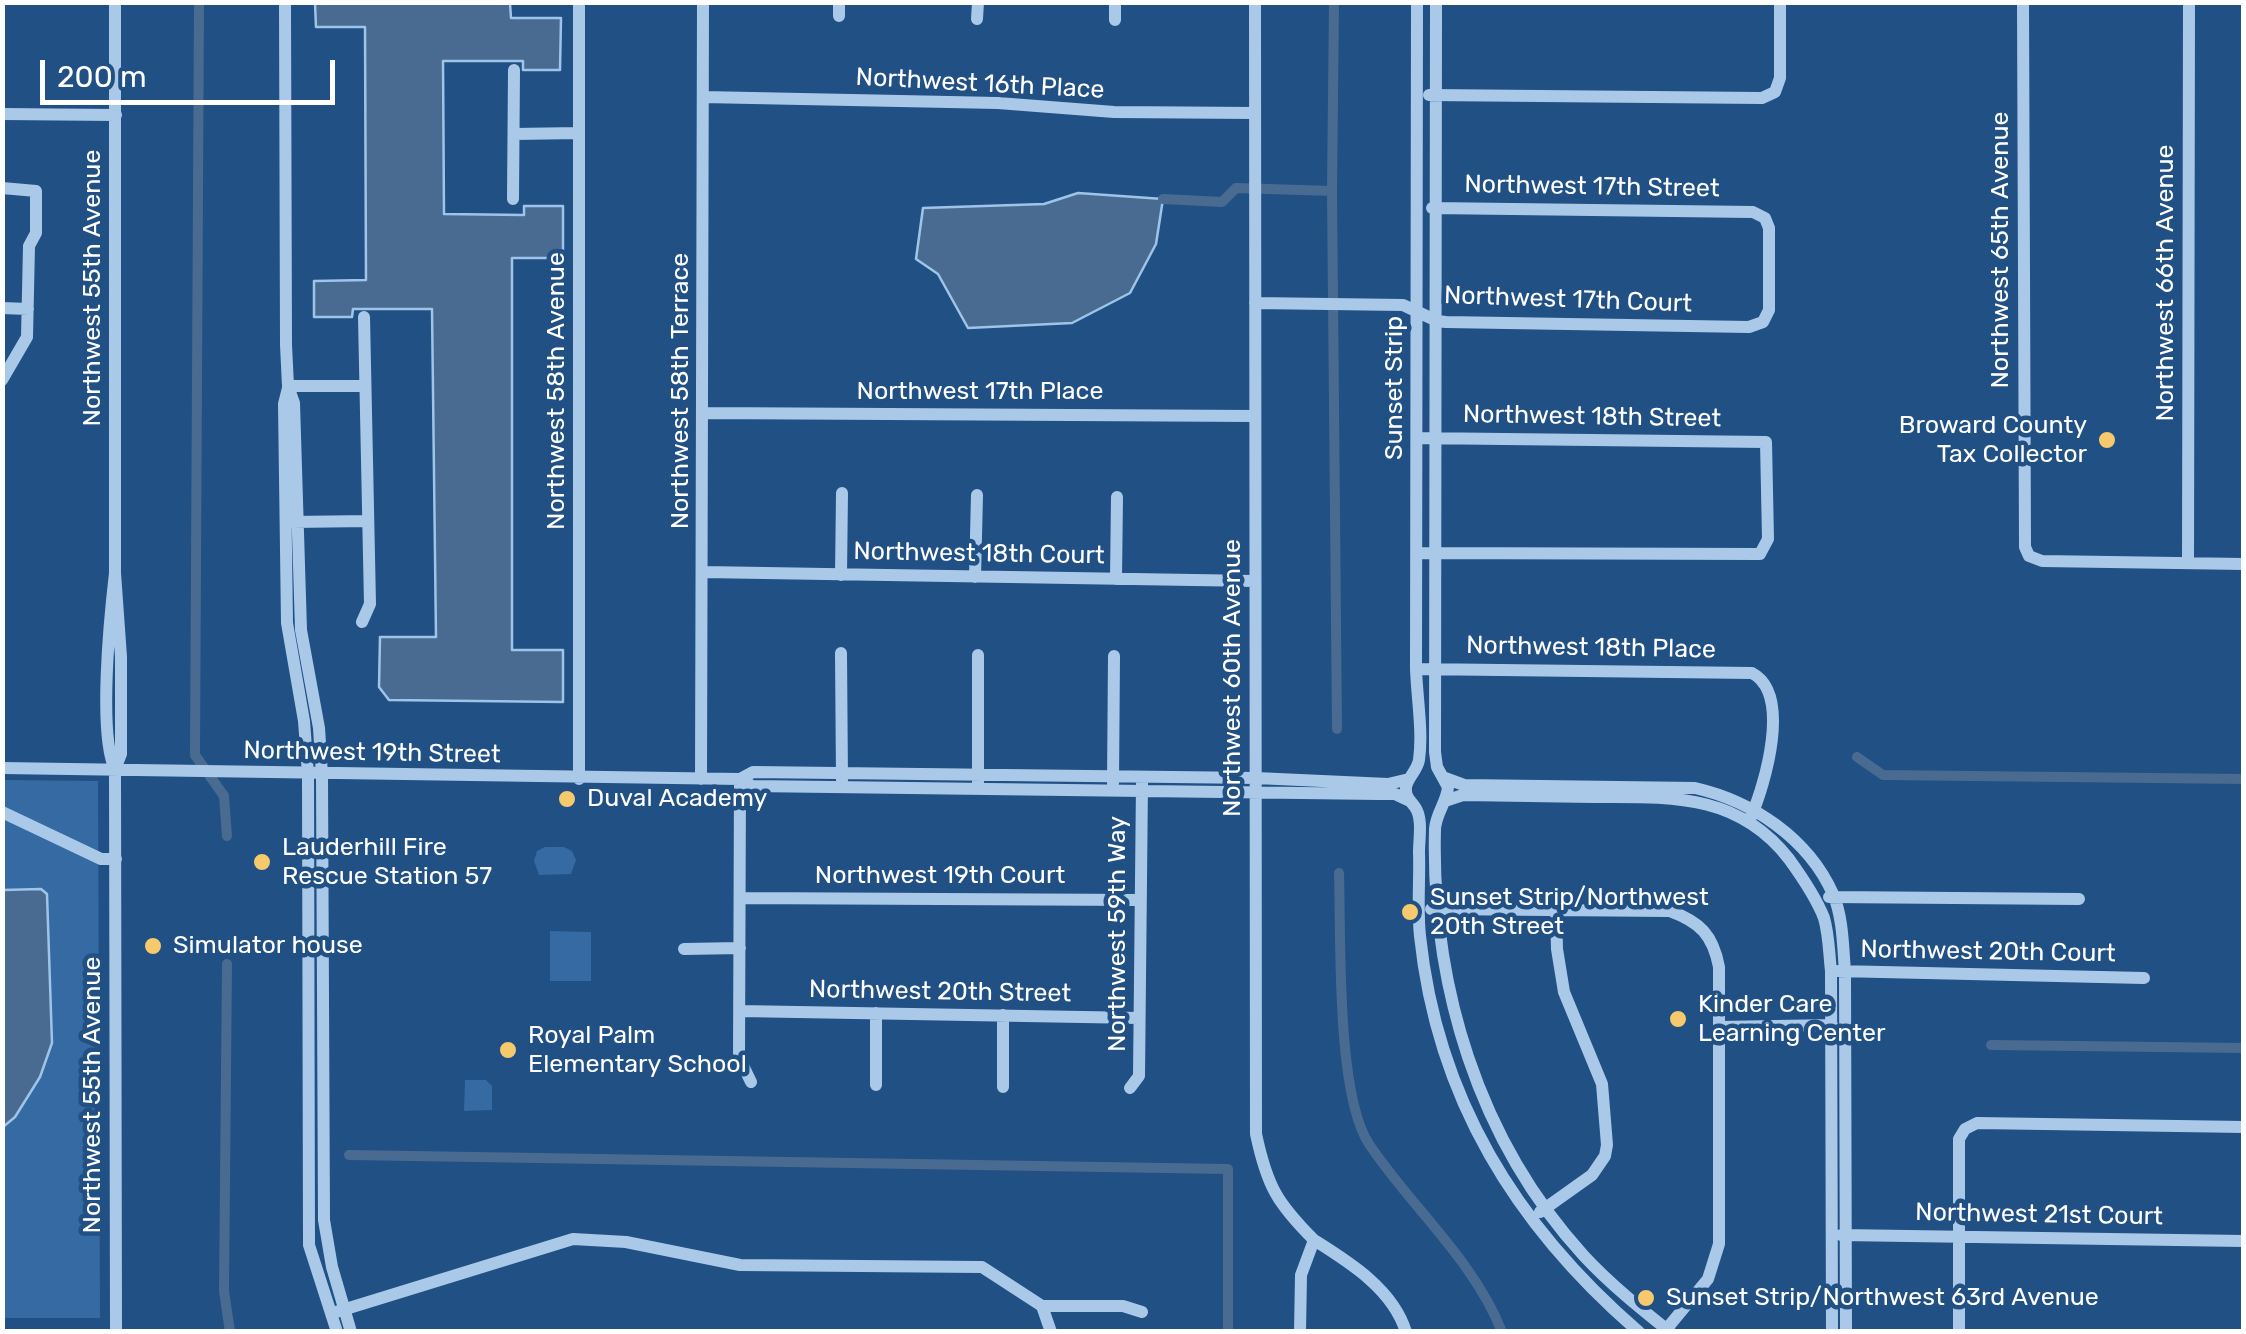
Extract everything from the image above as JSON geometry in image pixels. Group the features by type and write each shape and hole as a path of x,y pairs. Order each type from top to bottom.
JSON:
{"street":[{"name":"Northwest 55th Avenue","path":"116,2 115,573 121,657 121,754 116,769 116,1332"},
{"path":"285,2 284,302 288,386 294,403 287,623 315,774 324,1220 337,1332"},
{"name":"Northwest 58th Avenue","path":"579,2 579,779"},
{"name":"Northwest 58th Terrace","path":"702,778 704,2"},
{"path":"978,2 978,19"},
{"path":"1114,20 1115,2"},
{"name":"Northwest 60th Avenue","path":"1255,2 1256,1134 1264,1172 1281,1207 1314,1240 1351,1263 1384,1293 1406,1332"},
{"name":"Sunset Strip","path":"1412,776 1420,752 1416,669 1417,2"},
{"name":"Sunset Strip","path":"1436,2 1435,752 1442,775"},
{"path":"1417,95 1762,98 1775,92 1780,78 1780,2"},
{"name":"Northwest 65th Avenue","path":"2023,2 2024,547 2030,556 2042,561 2188,563"},
{"name":"Northwest 66th Avenue","path":"2188,563 2189,2"},
{"path":"513,199 514,70"},
{"name":"Northwest 16th Place","path":"703,97 998,103 1114,112 1254,113"},
{"path":"2,114 116,115"},
{"path":"514,134 580,133"},
{"path":"2,188 36,191 27,337 2,380"},
{"name":"Northwest 17th Street","path":"1417,207 1753,212 1764,218 1769,228 1769,310 1763,322"},
{"name":"Northwest 17th Court","path":"1255,303 1402,305 1437,321 1749,327 1763,322"},
{"path":"2,308 28,309"},
{"path":"362,622 370,604 364,317"},
{"path":"288,386 365,386"},
{"name":"Northwest 17th Place","path":"704,413 1255,416"},
{"name":"Northwest 18th Street","path":"1417,438 1766,442 1768,539 1760,554 1438,553"},
{"path":"841,574 842,493"},
{"path":"976,577 977,495"},
{"path":"1116,579 1117,497"},
{"path":"291,522 368,521"},
{"path":"1418,553 1438,553"},
{"path":"2188,563 2244,564"},
{"name":"Northwest 18th Court","path":"703,572 1255,581"},
{"path":"841,653 842,781"},
{"path":"978,655 978,782"},
{"path":"1113,783 1114,656"},
{"name":"Northwest 18th Place","path":"1416,669 1752,673 1764,679 1770,690 1770,758 1765,785 1752,815"},
{"name":"Northwest 19th Street","path":"2,768 702,778 740,780 752,786 842,781 1384,784 1412,776"},
{"path":"1638,1332 1572,1270 1530,1220 1498,1172 1465,1108 1430,997 1418,909 1419,824 1406,792 1412,776 1430,768 1464,785 1695,788 1729,796 1796,843 1814,864 1834,896 1842,936 1832,1025 1846,1332"},
{"path":"1418,909 1437,909 1556,909 1670,912 1693,920 1706,931 1720,966 1719,1244 1708,1279 1666,1330 1609,1281 1545,1208 1517,1164 1484,1098 1454,1015 1440,948 1437,909 1435,828 1448,792 1442,775"},
{"path":"740,780 740,1057 751,1082"},
{"name":"Northwest 59th Way","path":"1130,1088 1139,1076 1142,783"},
{"name":"Northwest 19th Street","path":"1256,785 1394,794 1412,804"},
{"path":"1412,804 1428,810 1463,795 1664,797 1752,815 1774,840 1818,902 1838,971 1840,1235 1832,1332"},
{"path":"2,812 101,859 116,859"},
{"path":"1818,902 1834,896 2079,899"},
{"name":"Northwest 19th Court","path":"740,898 1140,900"},
{"path":"1530,1220 1592,1175 1605,1156 1607,1144 1602,1084 1564,992 1556,909"},
{"path":"684,949 740,948"},
{"name":"Northwest 20th Court","path":"1838,971 2144,978"},
{"name":"Northwest 20th Street","path":"740,1011 1139,1018"},
{"path":"876,1013 876,1085"},
{"path":"1002,1015 1003,1086"},
{"path":"1720,1027 1832,1025"},
{"path":"1465,1108 1484,1098"},
{"path":"1959,1332 1958,1138 1965,1129 1976,1123 2244,1127"},
{"name":"Northwest 21st Court","path":"1840,1235 2244,1241"},
{"path":"336,1312 573,1239 626,1242 740,1264 982,1266 1042,1306 1123,1306 1142,1312"},
{"path":"1300,1332 1301,1275 1314,1240"},
{"path":"1042,1306 1051,1332"},
{"path":"336,1312 351,1332"}],"shaded area":[{"path":"315,3 510,3 511,18 561,18 560,70 523,70 523,61 443,61 444,214 524,215 524,206 563,206 563,258 512,258 512,650 563,650 563,702 389,700 379,687 380,637 436,637 432,309 353,309 352,317 314,317 314,281 366,280 365,27 316,27"},
{"path":"1078,193 1163,199 1156,244 1130,293 1072,323 968,328 938,274 916,259 923,208 1044,204"},
{"path":"3,780 98,781 100,1318 3,1318"},
{"path":"564,847 572,851 576,860 571,874 539,875 534,861 537,851"},
{"path":"41,889 47,894 52,1043 40,1077 15,1117 3,1127 3,890"},
{"path":"550,931 591,932 591,981 550,981"},
{"path":"465,1080 486,1080 492,1086 492,1110 464,1111"}],"waterway":[{"path":"199,2 195,755 224,796 227,836"},
{"path":"1334,2 1337,729"},
{"path":"1163,199 1222,202 1236,188 1332,191"},
{"path":"1857,757 1883,775 2244,779"},
{"path":"1339,873 1342,1014 1358,1121 1386,1167 1459,1257 1502,1332"},
{"path":"227,964 224,1291 230,1332"},
{"path":"1991,1045 2244,1048"},
{"path":"349,1155 1228,1169 1228,1332"}],"place":[{"name":"Broward County Tax Collector","path":"2107,440"},
{"name":"Duval Academy","path":"567,799"},
{"name":"Lauderhill Fire Rescue Station 57","path":"262,862"},
{"name":"Sunset Strip/Northwest 20th Street","path":"1410,912"},
{"name":"Simulator house","path":"153,946"},
{"name":"Kinder Care Learning Center","path":"1678,1019"},
{"name":"Royal Palm Elementary School","path":"508,1050"},
{"name":"Sunset Strip/Northwest 63rd Avenue","path":"1646,1298"}]}
